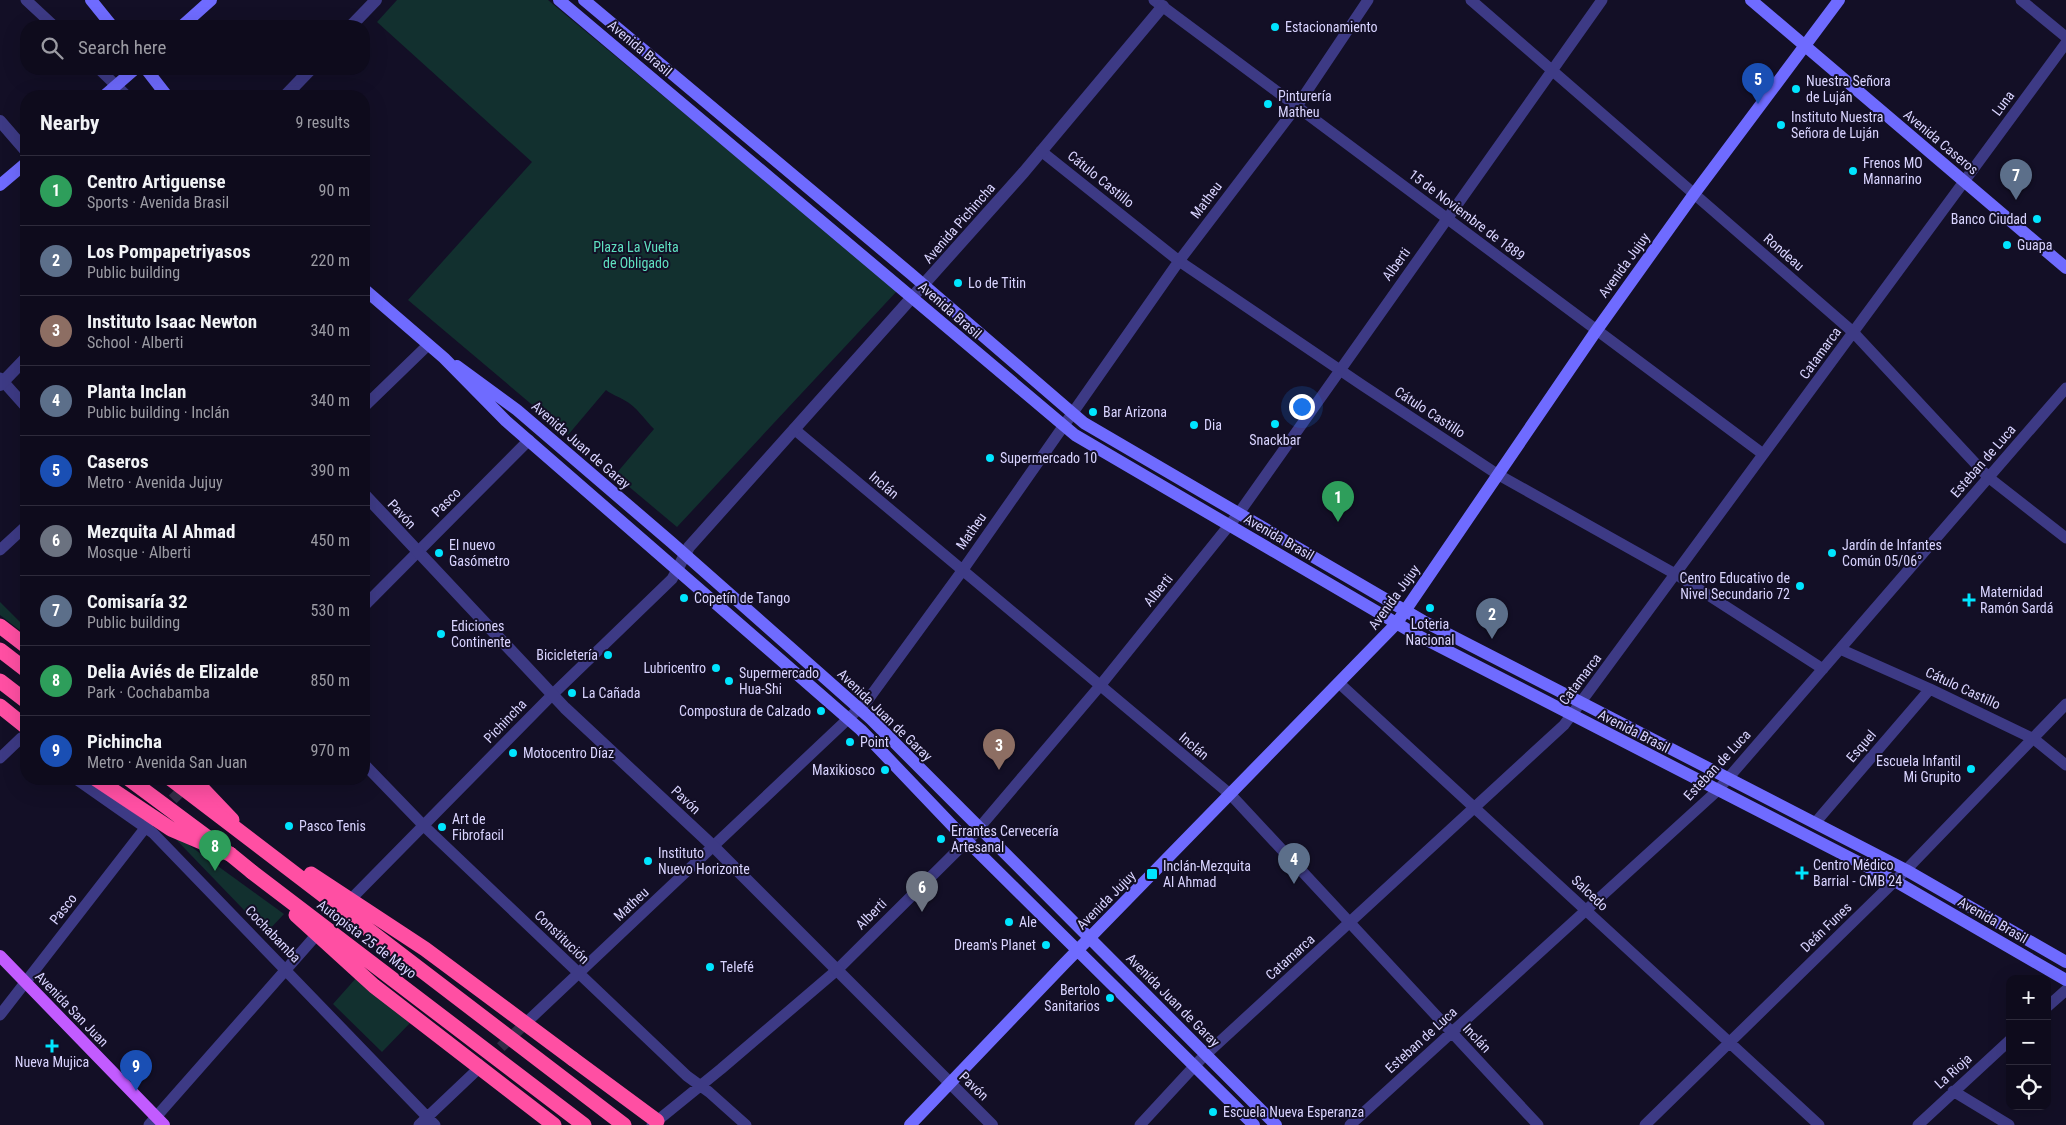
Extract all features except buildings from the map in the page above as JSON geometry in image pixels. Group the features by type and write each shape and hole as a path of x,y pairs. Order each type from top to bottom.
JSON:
{"highway":[{"path":"0,626 20,641"},
{"path":"0,650 20,665"},
{"path":"0,681 20,696"},
{"path":"0,706 20,731"},
{"path":"105,785 171,828 230,854"},
{"name":"Autopista 25 de Mayo","path":"137,785 584,1125"},
{"name":"Autopista 25 de Mayo","path":"179,785 624,1125"},
{"path":"199,785 244,834"},
{"path":"266,851 308,873 425,948 574,1059 654,1123"},
{"path":"252,872 354,970 554,1125"}],"main road":[{"path":"91,0 107,20"},
{"path":"189,20 211,0"},
{"name":"Avenida Brasil","path":"559,0 1062,426 1396,624 1894,881 2066,980"},
{"name":"Avenida Brasil","path":"584,0 924,285 1071,414 1406,610 1727,779 1906,870 2066,962"},
{"name":"Avenida Caseros","path":"1751,0 2066,268"},
{"name":"Avenida Jujuy","path":"910,1125 1089,938 1396,624 1596,331 1694,194 1839,0"},
{"path":"111,90 128,75"},
{"path":"151,75 162,90"},
{"path":"0,186 20,168"},
{"name":"Avenida Juan de Garay","path":"370,294 444,358 473,376 517,410 685,554 860,710 1276,1125"},
{"name":"Avenida Juan de Garay","path":"444,358 480,396 529,440 850,720 967,841 1254,1125"},
{"name":"Avenida San Juan","path":"0,956 156,1122"}],"street":[{"path":"26,0 48,20"},
{"path":"357,20 376,0"},
{"name":"Matheu","path":"530,1019 860,710 962,571 1179,261 1297,106 1368,0"},
{"name":"Rondeau","path":"1471,0 1853,332 1988,477 2066,538"},
{"name":"Alberti","path":"654,1123 836,970 980,828 1099,687 1239,513 1602,0"},
{"path":"2021,0 2066,37"},
{"name":"Avenida Pichincha","path":"677,570 685,554 1042,151 1162,2"},
{"name":"15 de Noviembre de 1889","path":"1162,2 1447,219 1763,454"},
{"name":"Luna","path":"1964,180 2066,43"},
{"path":"105,75 120,90"},
{"path":"291,90 305,75"},
{"path":"0,121 20,144"},
{"name":"Cátulo Castillo","path":"1042,151 1179,261 1339,370 1497,474 1677,575 1823,669"},
{"name":"Catamarca","path":"1140,1125 1206,1054 1564,725 1677,575 1763,454 1964,180"},
{"path":"370,401 428,345"},
{"path":"20,364 1,382 20,401"},
{"name":"Esteban de Luca","path":"1350,1125 1717,791 2066,388"},
{"name":"Inclán","path":"794,429 1099,687 1230,794 1538,1125"},
{"name":"Pasco","path":"370,600 529,440"},
{"name":"Pavón","path":"370,501 552,694 714,847 992,1125"},
{"path":"0,550 20,532"},
{"name":"Pichincha","path":"354,896 552,694 672,579 677,570"},
{"name":"Cátulo Castillo","path":"1840,649 1930,689 2034,739 2066,765"},
{"name":"Salcedo","path":"1339,684 1819,1125"},
{"name":"Esquel","path":"1815,823 1930,689"},
{"name":"Deán Funes","path":"1645,1125 1906,870 2066,704"},
{"path":"0,758 20,740"},
{"name":"Constitución","path":"370,770 424,826 687,1076 746,1125"},
{"name":"Cochabamba","path":"85,785 148,825 286,968 427,1123"},
{"name":"Pasco","path":"0,1015 148,825"},
{"path":"156,1122 286,968 312,940"},
{"path":"2051,1003 2066,990"},
{"name":"La Rioja","path":"1918,1125 2006,1044"},
{"path":"427,1123 477,1070"},
{"path":"1953,1091 2009,1125"}],"green space":[{"name":"Plaza La Vuelta de Obligado","path":"397,0 548,0 897,291 677,527 615,475 654,429 633,406 606,390 568,435 408,300 532,162 377,22"},
{"path":"0,602 20,622 20,630 0,615"},
{"path":"164,827 284,914 266,933"},
{"path":"357,977 410,1023 382,1052 333,1004"}],"tunnel":[{"path":"161,811 187,785"},
{"path":"320,931 347,903"},
{"path":"477,1070 530,1019"}],"place":[{"name":"Estacionamiento","path":"1275,27"},
{"name":"Nuestra Señora de Luján","path":"1796,89"},
{"name":"Pinturería Matheu","path":"1268,104"},
{"name":"Caseros","path":"1758,104"},
{"name":"Instituto Nuestra Señora de Luján","path":"1781,125"},
{"name":"Frenos MO Mannarino","path":"1853,171"},
{"name":"Comisaría 32","path":"2016,200"},
{"name":"Banco Ciudad","path":"2037,219"},
{"name":"Guapa","path":"2007,245"},
{"name":"Lo de Titin","path":"958,283"},
{"name":"Bar Arizona","path":"1093,412"},
{"name":"Snackbar","path":"1275,424"},
{"name":"Dia","path":"1194,425"},
{"name":"Supermercado 10","path":"990,458"},
{"name":"Centro Artiguense","path":"1338,522"},
{"name":"El nuevo Gasómetro","path":"439,553"},
{"name":"Jardín de Infantes Común 05/06°","path":"1832,553"},
{"name":"Centro Educativo de Nivel Secundario 72","path":"1800,586"},
{"name":"Copetín de Tango","path":"684,598"},
{"name":"Maternidad Ramón Sardá","path":"1969,600"},
{"name":"Loteria Nacional","path":"1430,608"},
{"name":"Ediciones Continente","path":"441,634"},
{"name":"Los Pompapetriyasos","path":"1492,639"},
{"name":"Bicicletería","path":"608,655"},
{"name":"Lubricentro","path":"716,668"},
{"name":"Supermercado Hua-Shi","path":"729,681"},
{"name":"La Cañada","path":"572,693"},
{"name":"Compostura de Calzado","path":"821,711"},
{"name":"Point","path":"850,742"},
{"name":"Motocentro Díaz","path":"513,753"},
{"name":"Escuela Infantil Mi Grupito","path":"1971,769"},
{"name":"Maxikiosco","path":"885,770"},
{"name":"Instituto Isaac Newton","path":"999,770"},
{"name":"Pasco Tenis","path":"289,826"},
{"name":"Art de Fibrofacil","path":"442,827"},
{"name":"Errantes Cervecería Artesanal","path":"941,839"},
{"name":"Instituto Nuevo Horizonte","path":"648,861"},
{"name":"Delia Aviés de Elizalde","path":"215,871"},
{"name":"Centro Médico Barrial - CMB 24","path":"1802,873"},
{"name":"Inclán-Mezquita Al Ahmad","path":"1152,874"},
{"name":"Planta Inclan","path":"1294,884"},
{"name":"Mezquita Al Ahmad","path":"922,912"},
{"name":"Ale","path":"1009,922"},
{"name":"Dream's Planet","path":"1046,945"},
{"name":"Telefé","path":"710,967"},
{"name":"Bertolo Sanitarios","path":"1110,998"},
{"name":"Nueva Mujica","path":"52,1046"},
{"name":"Pichincha","path":"136,1091"},
{"name":"Escuela Nueva Esperanza","path":"1213,1112"}]}
